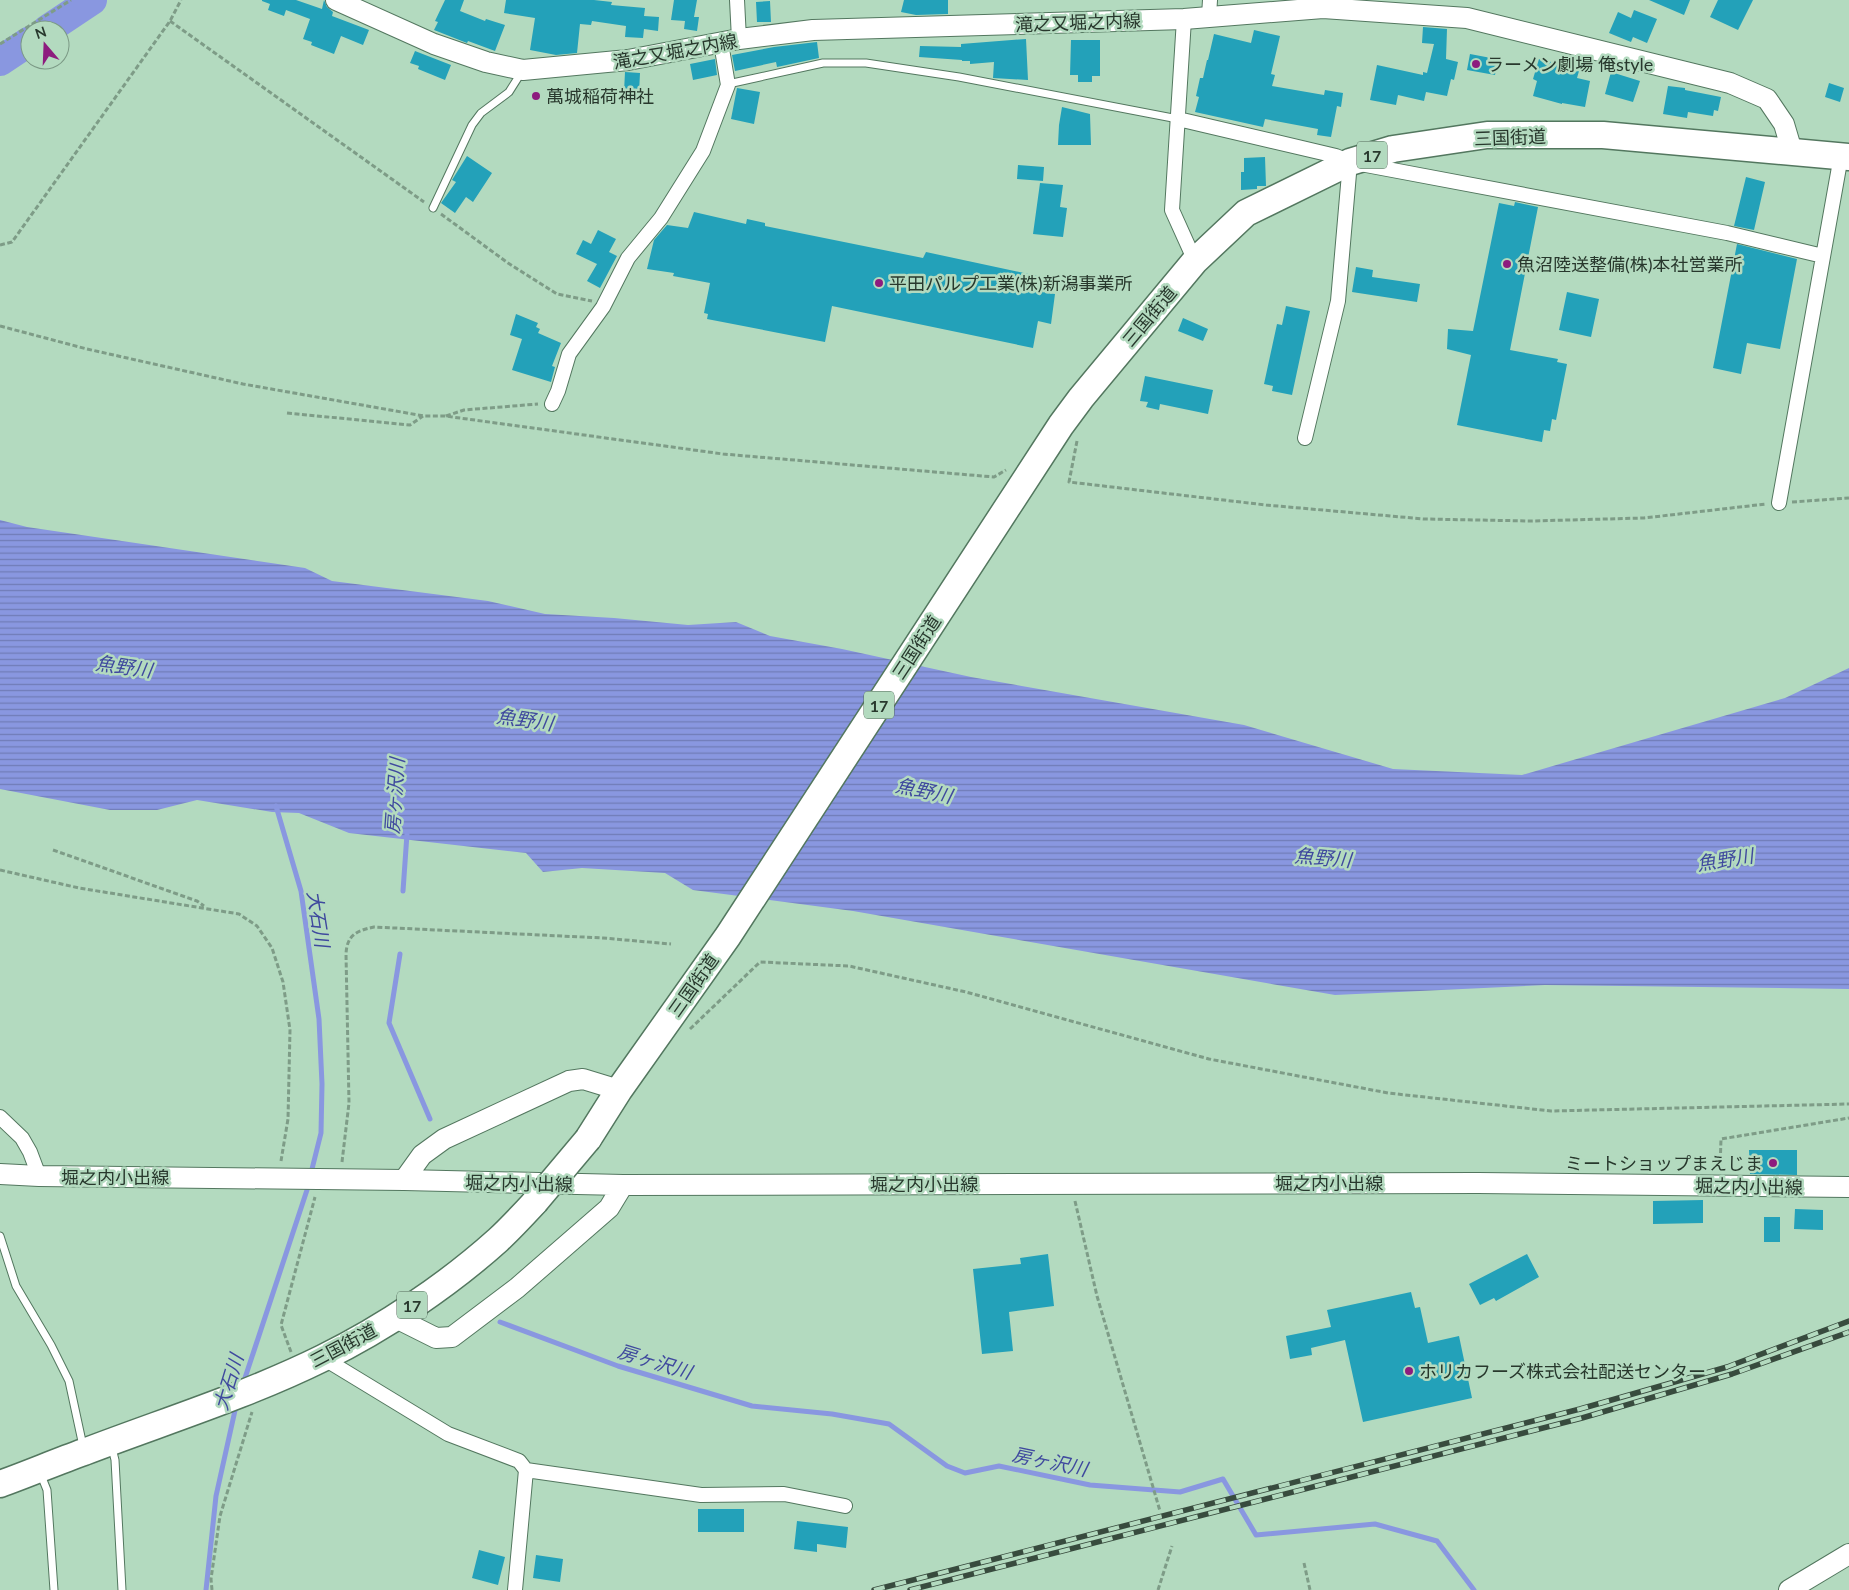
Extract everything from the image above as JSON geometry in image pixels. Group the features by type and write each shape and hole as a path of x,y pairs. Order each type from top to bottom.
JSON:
{"highway":[{"name":"三国街道","path":"0,1484 214,1406 323,1358 394,1317 445,1282 497,1240 535,1202 588,1139 619,1090 728,936 1019,471 1061,425 1081,398 1195,261 1246,213 1350,162 1393,149 1487,135 1603,135 1845,156"}],"main road":[{"name":"滝之又堀之内線","path":"336,0 434,44 486,62 523,70 628,60 730,41 813,30 1184,19 1210,8 1323,8 1467,18 1730,83 1767,98 1784,124 1792,151"},
{"path":"404,1180 422,1155 444,1139 569,1081 583,1078 619,1090"},
{"name":"堀之内小出線","path":"0,1174 623,1185 1478,1183 1849,1187"},
{"path":"394,1317 436,1338 452,1338 517,1288 609,1208 623,1185"},
{"path":"1789,1590 1849,1554"}],"street":[{"path":"552,404 558,392 569,354 603,307 628,258 662,218 703,151 728,84 730,41 737,0"},
{"path":"1184,19 1172,210 1195,261"},
{"path":"1178,119 1327,154 1350,162 1727,233 1823,256"},
{"path":"1779,503 1823,256 1845,156"},
{"path":"1305,438 1338,301 1350,162"},
{"path":"0,1117 22,1138 30,1152 39,1176"},
{"path":"323,1358 448,1434 519,1461 526,1470 515,1590"},
{"path":"526,1470 701,1495 784,1494 845,1506"}],"lane":[{"path":"728,84 823,63 866,63 959,77 1178,119"},
{"path":"433,208 472,124 481,113 509,92 523,70"},
{"path":"0,1236 16,1286 51,1345 69,1381 85,1452"},
{"path":"111,1442 115,1460 122,1590"},
{"path":"39,1470 47,1490 54,1590"}],"path":[{"path":"0,44 71,0"},
{"path":"0,245 12,242 170,21 181,0"},
{"path":"170,21 433,208 508,264 557,294 590,300 603,307"},
{"path":"0,326 87,349 243,384 424,416 445,416 723,454 994,477 1019,471"},
{"path":"445,416 464,410 552,404"},
{"path":"287,413 410,424 424,416"},
{"path":"1061,425 1079,429 1070,482 1246,502 1424,519 1531,521 1644,518 1779,503 1849,498"},
{"path":"53,850 197,900 204,907"},
{"path":"0,870 79,888 239,914 258,926 272,948 283,982 290,1030 288,1119 278,1178"},
{"path":"340,1180 349,1103 347,944 352,935 362,929 374,927 604,938 671,944"},
{"path":"687,1031 760,962 849,966 966,992 1209,1059 1388,1093 1552,1111 1849,1104"},
{"path":"1719,1186 1721,1138 1849,1118"},
{"path":"296,1370 281,1324 319,1180"},
{"path":"1071,1183 1097,1296 1160,1511"},
{"path":"212,1590 211,1579 220,1516 252,1412"},
{"path":"1158,1590 1172,1546"},
{"path":"1304,1564 1310,1590"}],"water":[{"name":"魚野川","path":"0,520 27,527 305,568 332,581 488,601 545,614 688,625 736,622 770,636 842,649 971,677 1244,725 1393,769 1522,775 1785,698 1849,668 1849,989 1545,985 1335,995 853,911 693,890 665,873 582,868 543,872 526,853 349,833 299,813 272,812 197,800 157,810 110,810 0,789"}],"building":[{"path":"262,0 296,0 322,9 324,0 327,7 333,12 332,16 369,30 363,45 341,36 334,54 311,45 312,42 303,39 310,19 286,10 284,16 268,10 270,4"},
{"path":"445,0 464,0 460,11 485,21 486,19 505,25 495,51 468,41 467,43 434,30 438,22 435,21"},
{"path":"506,0 594,0 612,2 611,5 645,8 644,16 659,17 658,31 644,29 643,38 625,37 626,26 592,21 591,25 580,24 577,53 556,55 530,50 535,18 504,13"},
{"path":"674,0 697,0 694,17 699,17 697,31 684,29 685,21 671,20"},
{"path":"904,0 948,0 948,14 916,15 901,12"},
{"path":"1649,0 1690,0 1684,15"},
{"path":"1718,0 1753,0 1738,30 1710,17"},
{"path":"770,1 771,22 757,22 756,2"},
{"path":"1634,10 1657,19 1647,43 1633,37 1631,42 1609,33 1618,12 1631,18"},
{"path":"1423,27 1447,29 1446,59 1458,62 1454,80 1451,79 1447,96 1426,92 1424,101 1398,95 1396,105 1370,100 1377,65 1423,75 1423,72 1427,73 1434,44 1422,43"},
{"path":"1254,30 1280,36 1271,74 1275,75 1272,86 1324,95 1325,90 1343,93 1341,107 1337,106 1331,137 1317,135 1318,129 1265,119 1263,127 1195,112 1199,97 1196,96 1200,78 1203,78 1214,34 1251,43"},
{"path":"1026,39 1028,80 993,78 994,62 970,64 970,61 919,57 920,46 961,47 961,44"},
{"path":"1071,40 1100,40 1100,76 1092,76 1092,82 1078,82 1078,75 1070,75"},
{"path":"817,42 819,58 777,67 776,62 735,71 732,55 774,47"},
{"path":"415,51 451,65 445,80 418,69 419,66 410,63"},
{"path":"1470,54 1491,58 1490,61 1497,63 1495,75 1467,70"},
{"path":"715,59 717,75 693,80 690,64"},
{"path":"1539,59 1560,64 1559,67 1579,71 1577,78 1590,81 1585,107 1562,104 1533,96 1537,81 1533,79"},
{"path":"625,72 640,73 639,93 624,92"},
{"path":"1611,72 1640,81 1633,102 1605,94"},
{"path":"1829,83 1844,88 1840,102 1825,97"},
{"path":"1668,86 1721,97 1718,111 1714,110 1713,116 1688,112 1687,118 1663,114"},
{"path":"737,88 760,92 754,124 731,119"},
{"path":"1062,107 1090,114 1091,145 1058,145"},
{"path":"467,156 492,173 473,202 466,197 455,213 441,203 456,182 452,180"},
{"path":"1265,157 1266,186 1257,186 1257,189 1241,190 1241,172 1244,172 1244,158"},
{"path":"1018,165 1044,167 1043,181 1017,179"},
{"path":"1746,177 1765,182 1754,230 1734,226"},
{"path":"1040,183 1063,185 1060,207 1067,208 1063,237 1033,234"},
{"path":"1515,202 1538,207 1510,350 1558,359 1557,362 1567,364 1556,420 1552,419 1550,431 1544,430 1542,442 1457,425 1471,355 1447,349 1448,329 1473,331 1499,203 1514,206"},
{"name":"平田パルプ工業(株)新潟事業所","path":"694,212 746,224 747,219 765,223 765,226 923,258 926,252 1047,278 1045,293 1055,294 1051,324 1038,321 1033,348 832,306 825,342 707,319 708,314 704,313 710,283 673,276 674,273 647,269 654,240 667,225 688,228"},
{"path":"598,230 616,239 609,252 617,256 600,288 587,281 597,264 576,254 583,240 591,244"},
{"path":"1737,244 1797,259 1780,349 1747,343 1741,374 1713,368"},
{"path":"1356,267 1373,270 1372,277 1420,284 1417,302 1352,292"},
{"path":"1567,292 1599,299 1591,337 1559,330"},
{"path":"1286,306 1310,311 1292,395 1272,391 1273,386 1264,384 1277,324 1282,325"},
{"path":"516,314 538,323 536,327 540,329 538,333 561,343 552,366 555,367 551,382 512,370 522,339 510,335"},
{"path":"1183,318 1208,329 1203,341 1178,331"},
{"path":"1145,376 1213,390 1208,414 1160,404 1159,410 1146,407 1148,402 1140,401"},
{"name":"ミートショップまえじま","path":"1749,1150 1797,1150 1797,1175 1750,1174"},
{"path":"1703,1200 1703,1223 1653,1224 1653,1201"},
{"path":"1795,1209 1823,1210 1823,1230 1794,1229"},
{"path":"1764,1217 1780,1217 1780,1242 1764,1242"},
{"path":"1048,1254 1054,1306 1009,1312 1013,1351 982,1354 973,1269 1021,1264 1020,1258"},
{"path":"1527,1254 1539,1277 1496,1301 1494,1298 1480,1305 1469,1284"},
{"name":"ホリカフーズ株式会社配送センター","path":"1411,1292 1415,1308 1420,1307 1428,1343 1459,1336 1472,1398 1363,1422 1345,1340 1311,1348 1312,1355 1290,1359 1286,1336 1331,1327 1327,1310"},
{"path":"698,1509 744,1509 744,1532 698,1532"},
{"path":"797,1521 848,1527 846,1548 817,1544 817,1552 794,1549"},
{"path":"479,1550 505,1557 498,1585 472,1578"},
{"path":"536,1555 563,1559 560,1582 533,1578"}],"waterway":[{"path":"62,20 92,0"},
{"path":"0,61 20,48"},
{"name":"大石川","path":"276,806 301,891 319,1019 322,1084 321,1133 312,1169"},
{"name":"房ヶ沢川","path":"403,891 407,834"},
{"name":"房ヶ沢川","path":"400,954 389,1023 430,1119"},
{"name":"大石川","path":"243,1384 307,1190"},
{"name":"房ヶ沢川","path":"500,1322 618,1366 752,1406 832,1414 889,1424 947,1466 965,1473 999,1466 1090,1485 1180,1492 1223,1479 1256,1535 1375,1524 1437,1541 1474,1590"},
{"name":"大石川","path":"206,1590 216,1496 236,1406"}],"railway":[{"path":"874,1590 1580,1409 1727,1367 1849,1321"},
{"path":"910,1590 1582,1418 1732,1374 1849,1332"}],"place":[{"name":"ラーメン劇場 俺style","path":"1476,64"},
{"name":"萬城稲荷神社","path":"536,96"},
{"name":"魚沼陸送整備(株)本社営業所","path":"1507,264"},
{"name":"平田パルプ工業(株)新潟事業所","path":"879,283"},
{"name":"ミートショップまえじま","path":"1773,1163"},
{"name":"ホリカフーズ株式会社配送センター","path":"1409,1371"}]}
